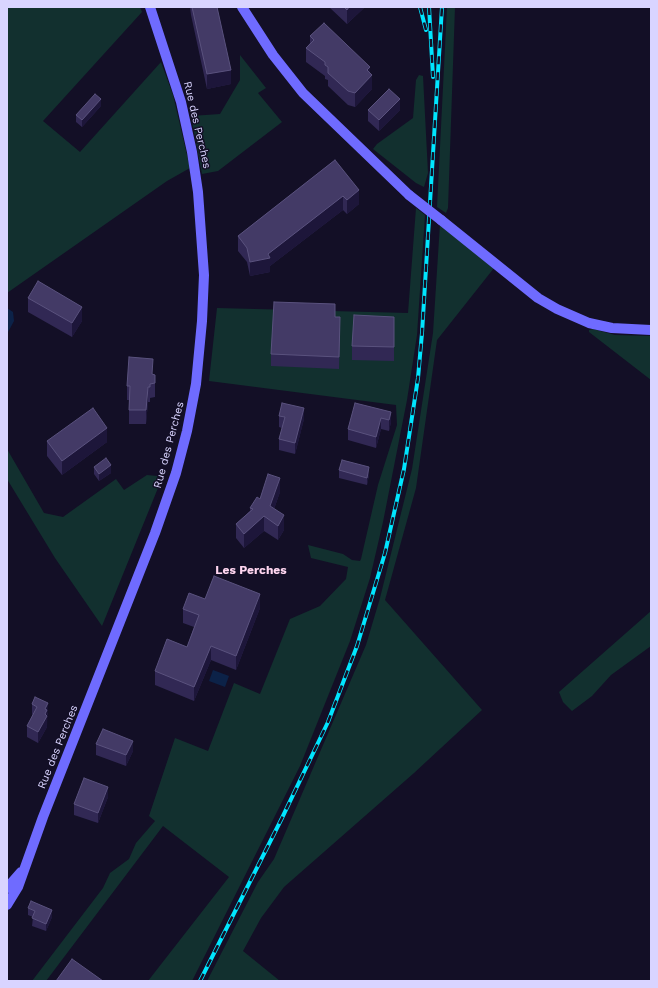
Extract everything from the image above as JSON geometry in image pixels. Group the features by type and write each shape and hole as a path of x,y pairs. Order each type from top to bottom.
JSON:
{"street":[{"path":"242,7 273,55 303,93 409,195 538,298 557,309 589,323 612,328 651,330"},
{"name":"Rue des Perches","path":"7,905 18,887 51,796 155,533 176,474 188,431 196,384 202,321 204,275 198,192 192,152 181,102 152,10"},
{"name":"Rue des Perches","path":"7,888 24,869"}],"green space":[{"path":"7,7 140,7 142,12 43,121 80,152 161,62 173,95 190,168 167,181 7,293"},
{"path":"447,7 455,7 448,208 446,213 437,207"},
{"path":"240,55 266,88 258,93 282,122 218,171 202,174 191,116 220,114 240,80"},
{"path":"419,75 423,76 428,173 424,187 416,183 373,149 377,144 413,118 416,80"},
{"path":"416,208 425,215 417,335 407,400 383,522 370,578 350,641 300,766 192,981 148,981 229,877 163,826 46,981 32,981 103,888 110,873 129,859 136,843 155,821 149,816 175,738 208,751 234,683 260,694 290,619 320,606 346,579 348,567 311,558 308,545 343,554 352,560 360,561 361,559 378,485 397,425 396,405 209,381 217,308 408,313"},
{"path":"440,224 494,268 437,340 416,488 385,600 482,710 414,773 284,887 261,918 243,951 280,981 207,981 258,882 274,859 366,645 380,598 412,469 433,333"},
{"path":"593,329 615,335 651,336 651,380 589,332 589,330"},
{"path":"7,449 44,513 63,517 116,479 124,490 147,475 157,476 160,483 102,626 55,558 7,479"},
{"path":"651,611 651,646 611,675 592,696 572,711 563,702 559,692"}],"water":[{"path":"7,308 13,312 14,321 7,334"},
{"path":"213,670 229,676 225,687 209,681"}],"building":[{"path":"192,7 217,7 231,70 207,74"},
{"path":"324,23 370,67 367,70 372,75 355,93 348,91 328,73 328,67 325,65 325,62 306,48 314,40 310,36"},
{"path":"389,89 400,99 379,120 368,110"},
{"path":"95,94 101,99 82,120 76,115"},
{"path":"335,160 359,190 347,200 343,196 268,254 270,258 250,262 247,248 238,236"},
{"path":"38,281 82,307 72,323 28,298"},
{"path":"274,302 335,304 335,317 340,317 339,357 271,354"},
{"path":"354,315 394,317 394,347 352,346"},
{"path":"129,357 153,359 152,374 155,375 155,383 150,384 150,387 148,387 146,410 129,410 130,386 127,386"},
{"path":"282,403 304,408 295,443 279,439 285,417 279,416"},
{"path":"355,403 391,412 389,420 381,418 376,437 348,429"},
{"path":"93,408 107,428 62,461 47,441"},
{"path":"106,458 111,465 99,474 94,467"},
{"path":"342,460 369,467 367,478 339,470"},
{"path":"268,474 280,478 270,506 284,515 278,526 264,516 244,534 236,524 253,509 250,508 257,497 260,499"},
{"path":"214,576 260,594 236,656 211,646 194,687 155,671 167,639 187,647 199,615 183,609 189,593 205,599"},
{"path":"35,697 48,703 45,709 47,710 45,714 47,716 38,732 27,726 37,707 32,704"},
{"path":"103,729 133,741 126,755 96,744"},
{"path":"84,778 108,787 98,813 74,804"},
{"path":"31,901 52,910 46,924 32,918 35,911 28,908"},
{"path":"72,959 103,981 56,981"}],"railway":[{"path":"420,7 426,30"},
{"path":"429,7 433,77"},
{"path":"200,981 282,818 328,722 357,646 385,553 404,469 418,378 442,7"}],"district":[{"name":"Les Perches","path":"251,570"}]}
